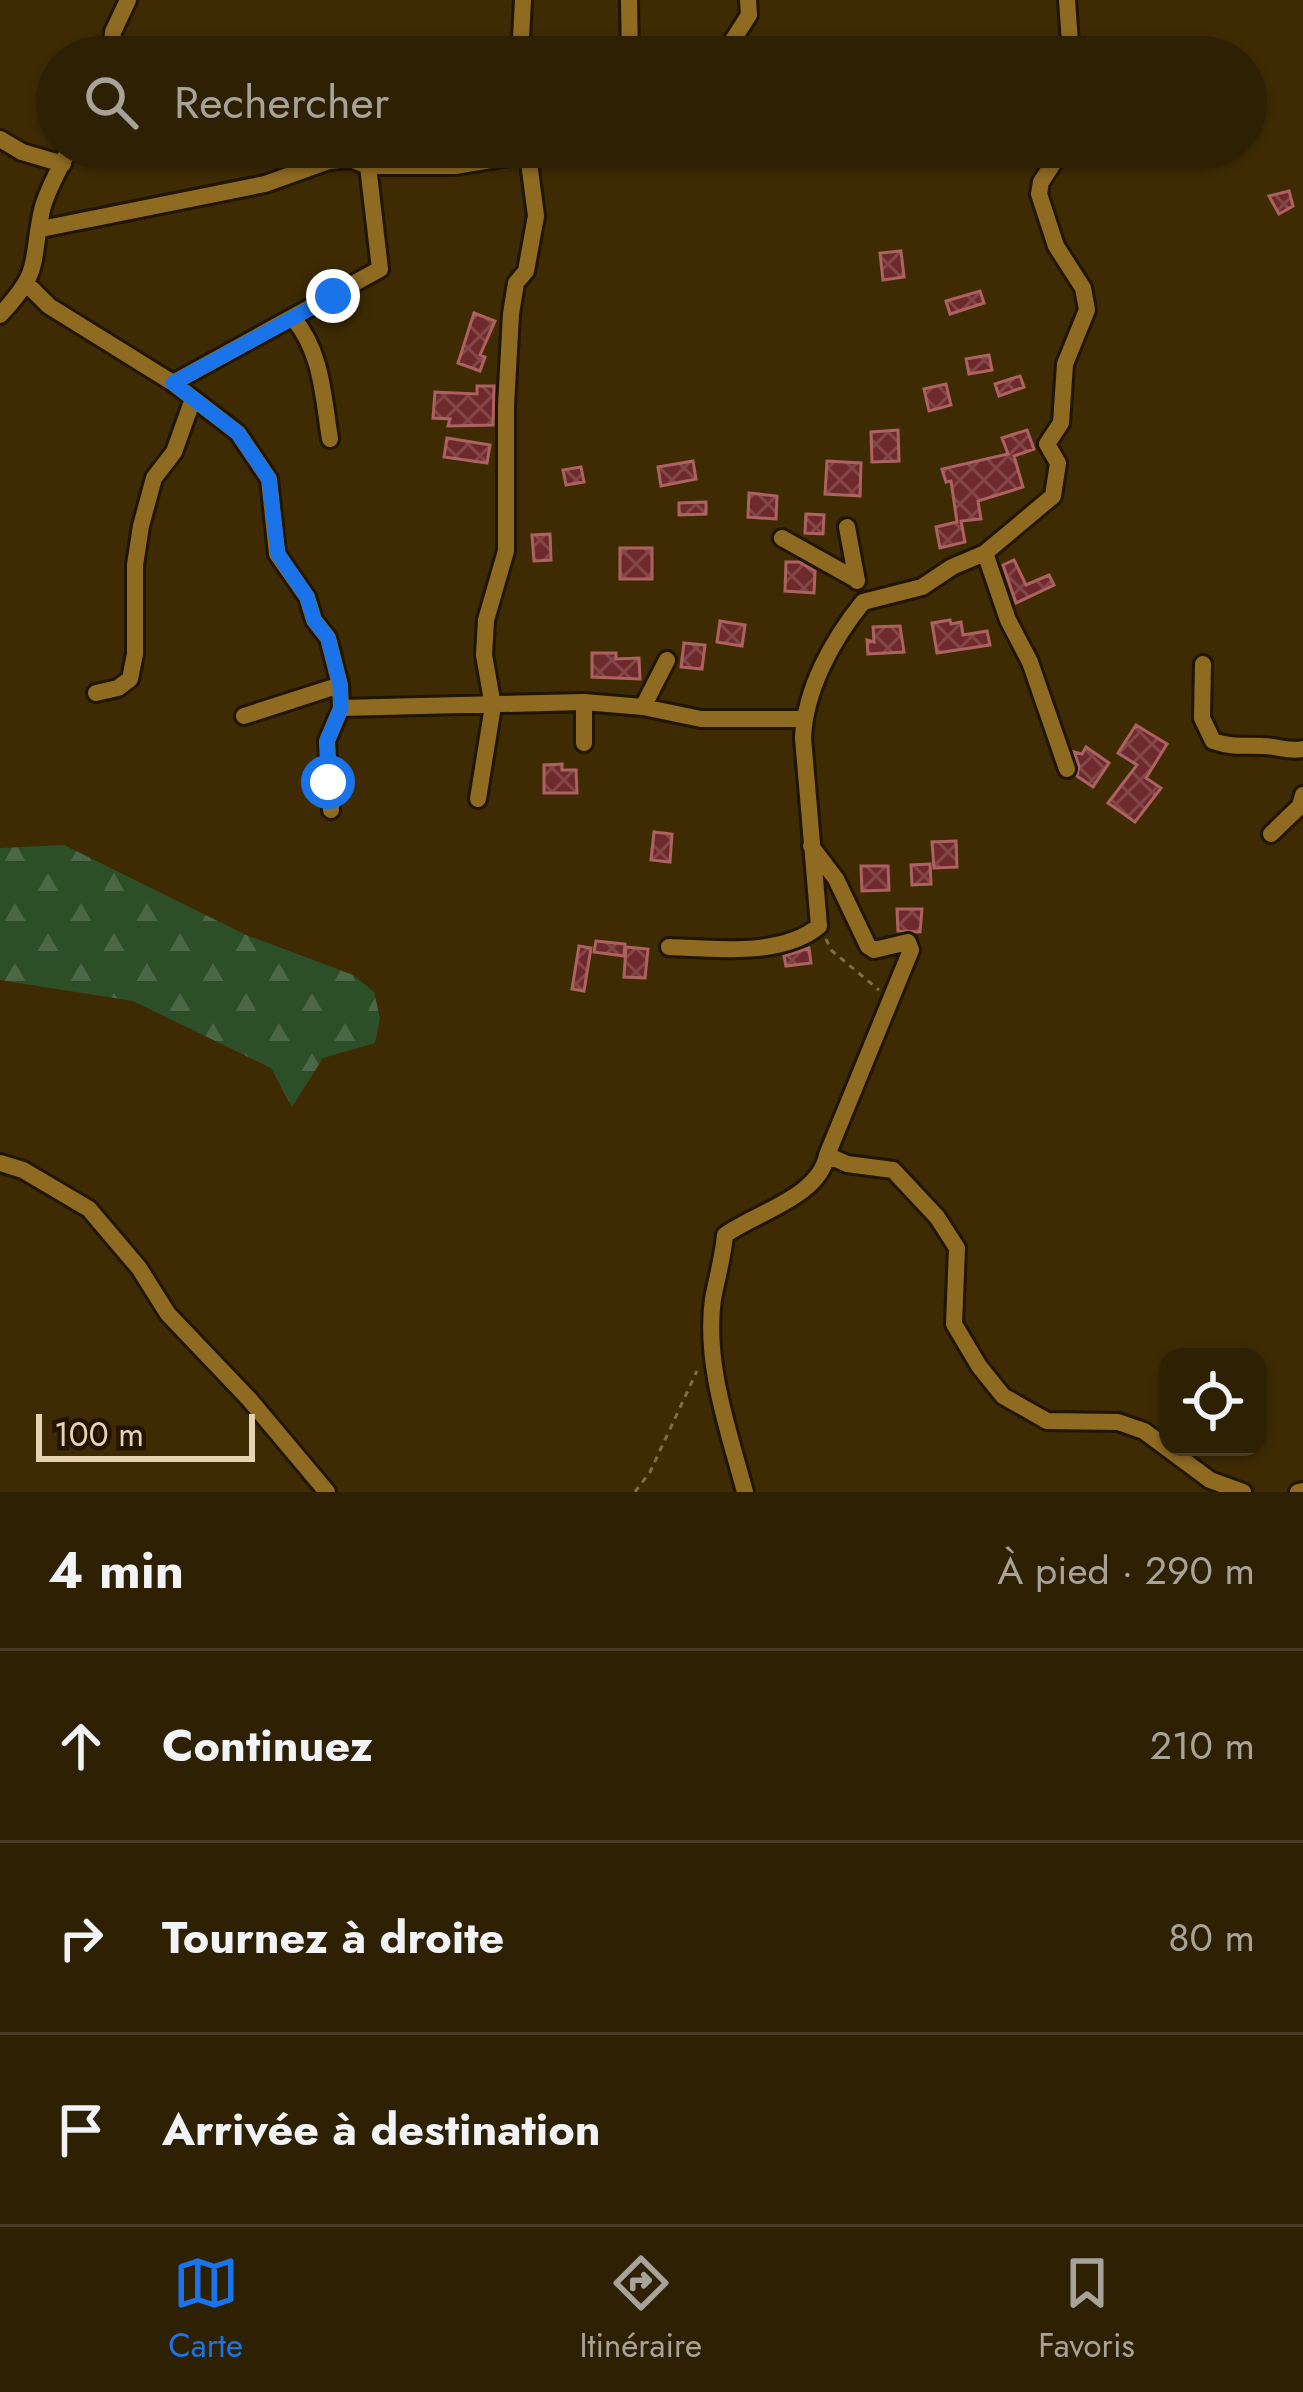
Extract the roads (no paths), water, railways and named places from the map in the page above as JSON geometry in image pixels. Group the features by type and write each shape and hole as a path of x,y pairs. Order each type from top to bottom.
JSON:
{"street":[{"path":"113,36 128,0"},
{"path":"521,36 523,0"},
{"path":"629,0 630,36"},
{"path":"736,36 749,15 748,0"},
{"path":"1067,0 1070,36"},
{"path":"0,139 22,152 36,153"},
{"path":"0,316 36,267 42,211 60,168"},
{"path":"40,229 265,184 310,168"},
{"path":"173,383 380,269 368,168"},
{"path":"478,799 493,706 484,656 486,620 506,551 511,314 516,284 526,271 536,216 530,168"},
{"path":"668,947 714,949 800,941 817,928 803,719 827,654 859,605 922,587 985,553 1049,502 1059,474 1047,444 1061,423 1066,364 1087,310 1083,288 1055,246 1039,194 1050,168"},
{"path":"27,284 50,306 173,383 238,433 269,479 278,554 328,638 340,685 341,708 327,741 331,810"},
{"path":"293,318 308,335 318,367 330,439"},
{"path":"96,693 130,680 141,526 154,478 174,452 193,399"},
{"path":"847,527 856,580 860,590 873,599"},
{"path":"782,538 856,580"},
{"path":"985,553 1067,769"},
{"path":"643,707 667,660"},
{"path":"1203,664 1202,718 1214,741 1235,748 1303,749"},
{"path":"244,716 340,685"},
{"path":"584,702 584,743"},
{"path":"341,708 584,702 701,719 803,719"},
{"path":"1271,834 1300,806 1303,795"},
{"path":"745,1492 720,1397 713,1335 713,1301 725,1235 824,1172 911,950 908,943 874,950 868,946 836,879 809,842"},
{"path":"827,1155 847,1164 892,1170 937,1217 957,1248 955,1324 1003,1396 1047,1421 1118,1422 1144,1431 1210,1480 1243,1492"},
{"path":"0,1162 88,1208 139,1268 168,1314 249,1399 327,1492"}]}
